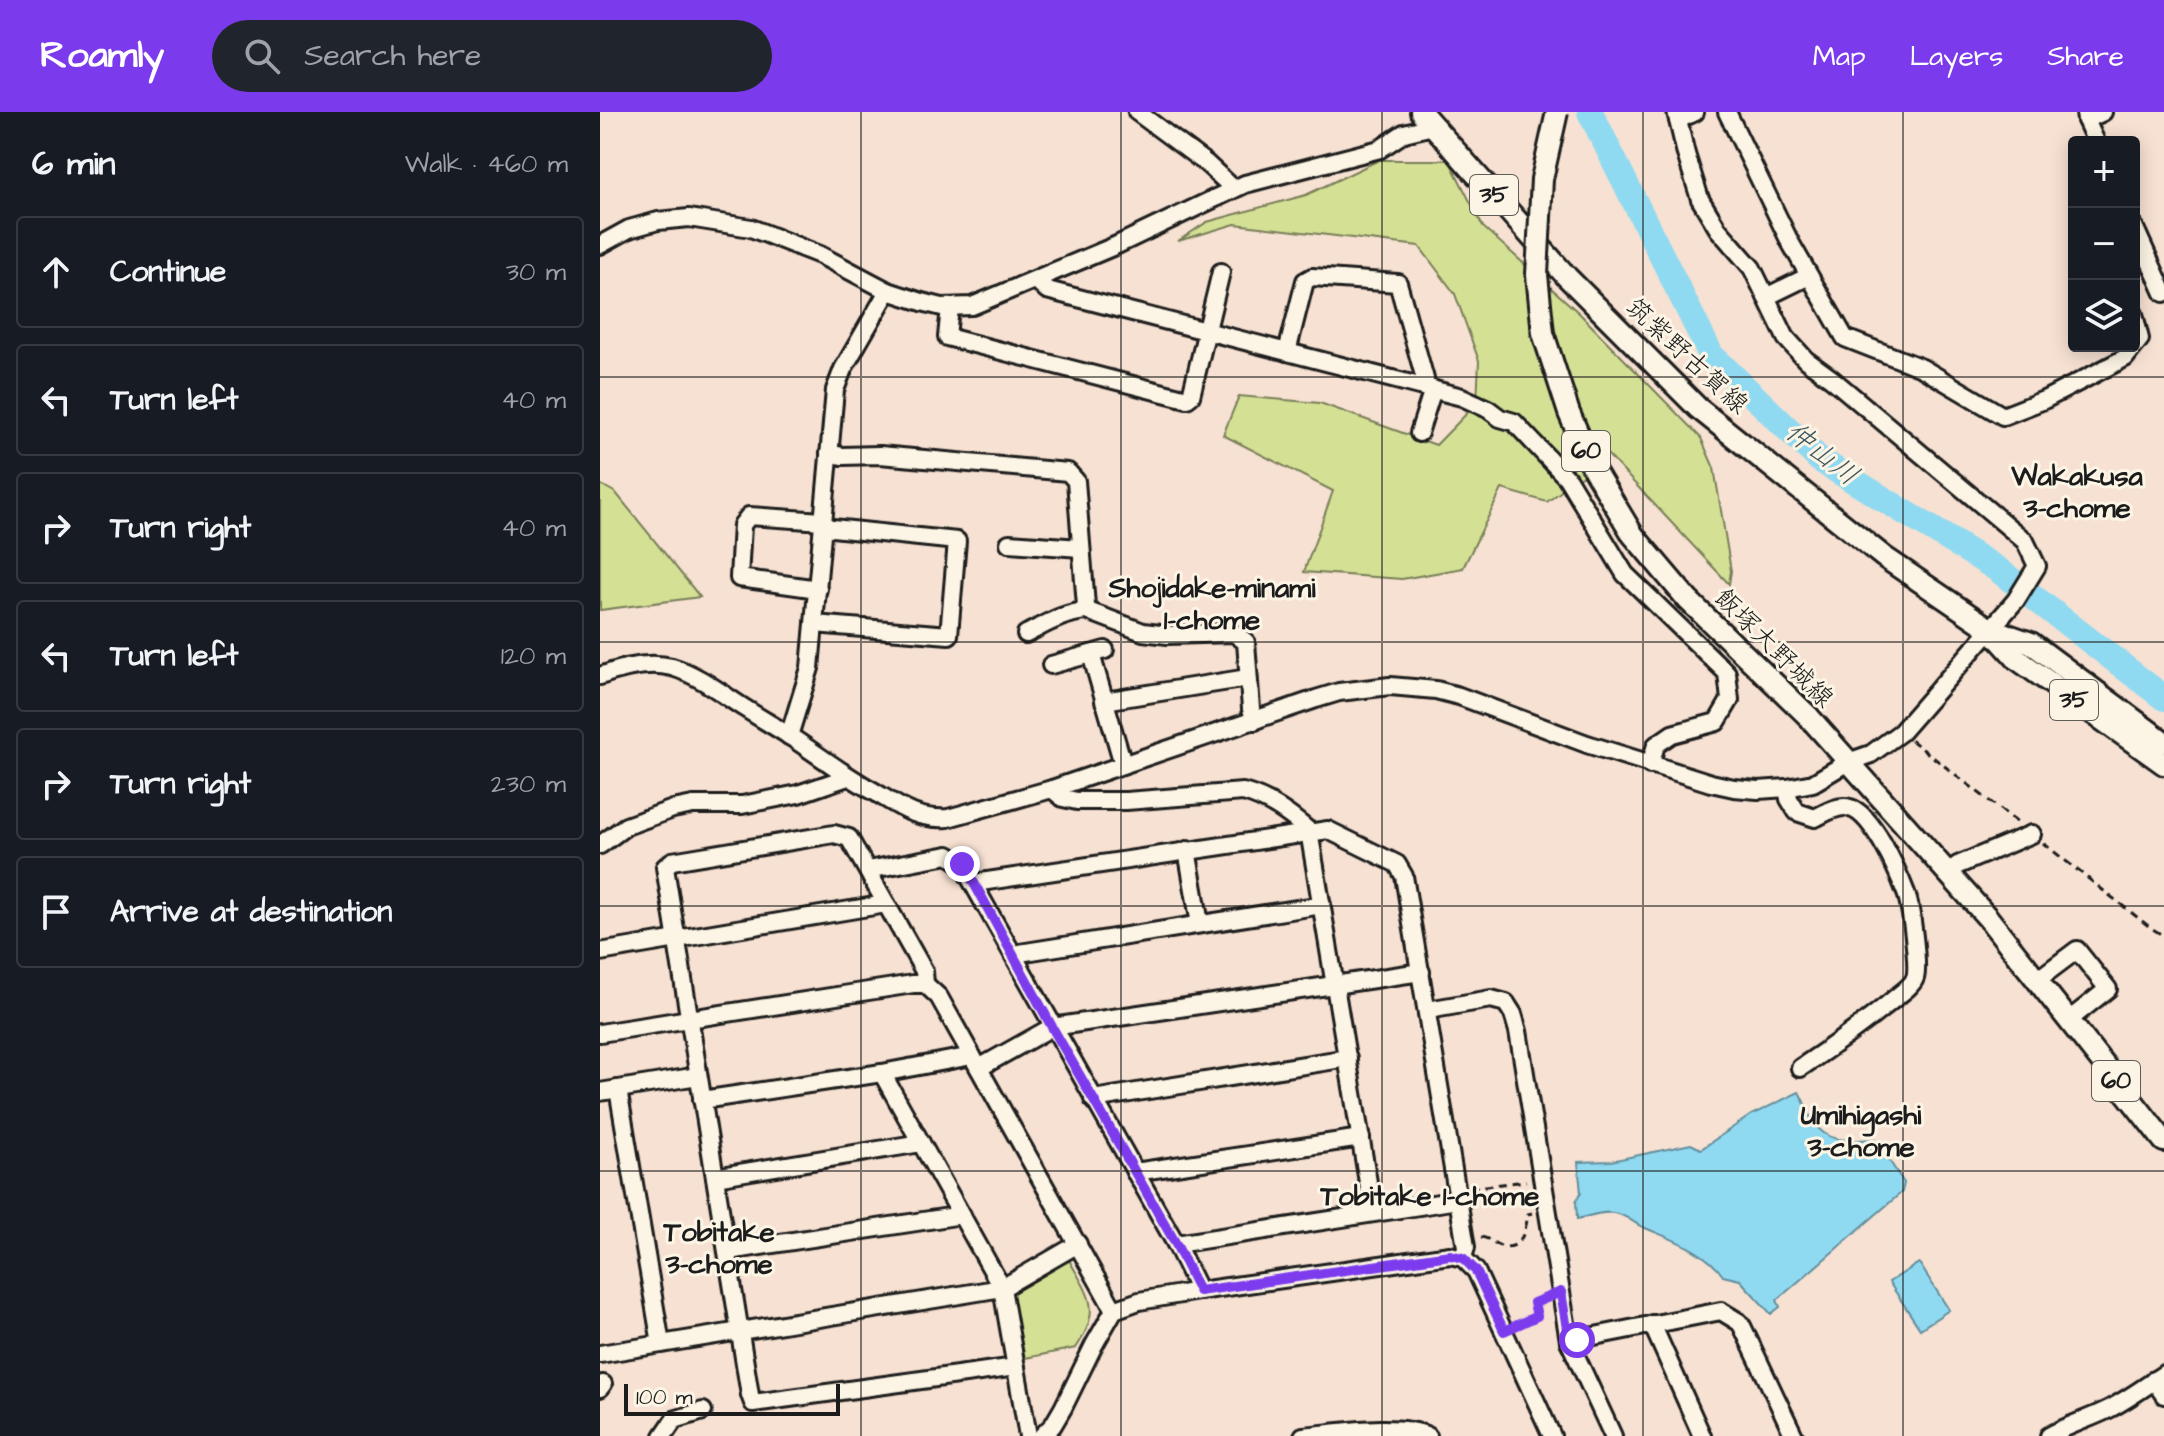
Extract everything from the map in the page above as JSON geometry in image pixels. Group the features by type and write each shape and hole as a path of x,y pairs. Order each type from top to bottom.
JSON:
{"main road":[{"name":"飯塚大野城線","path":"1557,112 1542,179 1537,275 1543,333 1569,413 1594,470 1633,535 1688,600 1808,716 1988,918 2164,1141"},
{"name":"筑紫野古賀線","path":"1427,119 1567,277 1698,408 1884,557 1990,629 2017,659 2164,764"},
{"name":"筑紫野古賀線","path":"1990,629 2031,643 2164,742"}],"street":[{"path":"1137,112 1207,164 1234,189"},
{"path":"600,676 643,665 669,666 695,677 848,777 909,812 936,819 1052,789 1339,692 1390,686 1416,687 1459,696 1587,744 1734,788 1758,790 1813,783 1848,762 1871,754 1901,732 2016,600 2037,566 2025,541 1806,360 1786,338 1752,268 1718,229 1700,199 1677,116 1695,112"},
{"path":"1727,112 1790,242 1845,338 1922,368 2003,416 2044,400 2125,358 2130,352"},
{"path":"2094,136 2086,116 2103,112"},
{"path":"600,245 629,229 658,221 689,218 751,228 820,255 888,291 950,307 972,306 1245,184 1380,149 1427,119"},
{"path":"2140,239 2164,293"},
{"path":"950,307 947,337 1187,399 1191,396 1221,272"},
{"path":"1766,297 1809,276"},
{"path":"1287,352 1305,281 1312,277 1398,283 1428,388 1419,433"},
{"path":"1036,280 1047,290 1462,397 1500,418 1514,422 1567,478 1625,574 1727,673 1730,700 1717,722 1672,734 1656,745 1650,765"},
{"path":"789,736 810,668 835,390 843,369 888,291"},
{"path":"829,453 1068,472 1076,481 1088,611"},
{"path":"814,624 949,635 957,541 749,516 742,525 739,578 818,589"},
{"path":"1009,543 1081,548"},
{"path":"1026,634 1076,611 1088,611 1143,632 1168,635 1234,633 1246,642 1251,709 1255,721"},
{"path":"1051,665 1098,652 1104,701 1123,764"},
{"path":"1104,701 1248,678"},
{"path":"600,845 626,826 673,809 693,805 742,805 798,794 848,777"},
{"path":"1787,788 1797,812 1815,818 1836,808 1850,807 1867,819 1907,895 1917,967 1915,981 1907,988 1861,1027 1800,1068"},
{"path":"1052,789 1063,798 1077,801 1126,801 1243,792 1279,808 1309,831 1373,1212"},
{"path":"974,883 1328,830 1397,864 1404,876 1428,1010 1466,1247 1463,1258"},
{"path":"1016,1367 753,1403 665,873 665,867 672,861 834,834 849,838 924,971 925,984 939,997 1114,1310"},
{"path":"1946,873 2032,834"},
{"path":"1187,850 1200,924"},
{"path":"868,870 948,855 962,864 1176,1244 1199,1291"},
{"path":"600,952 886,904"},
{"path":"1013,954 1322,905"},
{"path":"2037,980 2077,950 2101,979 2108,989 2069,1020"},
{"path":"702,1100 976,1062 1052,1027 1421,972"},
{"path":"600,1033 925,984"},
{"path":"1428,1010 1491,999 1506,1003 1513,1014 1569,1341 1613,1436"},
{"path":"1093,1099 1348,1058"},
{"path":"882,1073 1002,1288 1028,1436"},
{"path":"600,1092 698,1076"},
{"path":"618,1089 661,1344"},
{"path":"1135,1172 1361,1138"},
{"path":"715,1177 921,1143"},
{"path":"1176,1244 1457,1195"},
{"path":"728,1251 962,1215"},
{"path":"600,1354 1002,1288 1078,1244"},
{"path":"1042,1436 1058,1417 1114,1310 1139,1301 1199,1291 1450,1255 1463,1258 1476,1271 1552,1436"},
{"path":"1569,1341 1717,1311 1739,1322 1794,1436"},
{"path":"1652,1324 1702,1436"},
{"path":"2049,1436 2112,1407 2159,1377 2164,1395"},
{"path":"663,1436 674,1420 703,1411"},
{"path":"2084,1421 2094,1436"},
{"path":"1303,1436 1404,1430 1428,1436"}],"path":[{"path":"1457,1195 1542,1179"},
{"path":"1464,1239 1485,1237 1501,1247 1509,1247 1519,1242 1525,1232 1528,1214 1547,1208"},
{"path":"1504,1331 1537,1316 1534,1303 1561,1292"}],"green space":[{"path":"1379,160 1449,160 1483,227 1579,313 1701,438 1714,468 1731,571 1729,584 1594,440 1584,474 1547,502 1502,489 1463,568 1402,579 1304,572 1333,491 1223,435 1239,396 1320,403 1436,445 1477,403 1479,361 1455,294 1419,246 1235,224 1178,241 1207,222 1306,195"},
{"path":"600,484 616,493 700,597 600,610"},
{"path":"1069,1260 1090,1303 1091,1313 1084,1335 1076,1348 1025,1358 1011,1299 1015,1288"}],"water":[{"path":"1799,1092 1820,1130 1842,1140 1875,1139 1904,1183 1902,1192 1777,1300 1780,1307 1771,1314 1740,1280 1723,1276 1707,1259 1687,1246 1618,1214 1600,1213 1577,1219 1576,1201 1581,1193 1578,1162 1611,1161 1691,1144 1701,1149 1751,1115"},
{"path":"1919,1263 1949,1310 1920,1329 1889,1282"}],"waterway":[{"name":"仲山川","path":"1590,112 1711,355 1820,460 1997,569 2164,698"}],"district":[{"name":"Wakakusa 3-chome","path":"2077,492"},
{"name":"Shojidake-minami 1-chome","path":"1212,604"},
{"name":"Umihigashi 3-chome","path":"1861,1131"},
{"name":"Tobitake 1-chome","path":"1430,1196"},
{"name":"Tobitake 3-chome","path":"719,1248"}],"route":[{"path":"962,864 1176,1244 1199,1291 1450,1255 1463,1258 1476,1271 1504,1331 1537,1316 1534,1303 1561,1292 1569,1341 1577,1340"}]}
